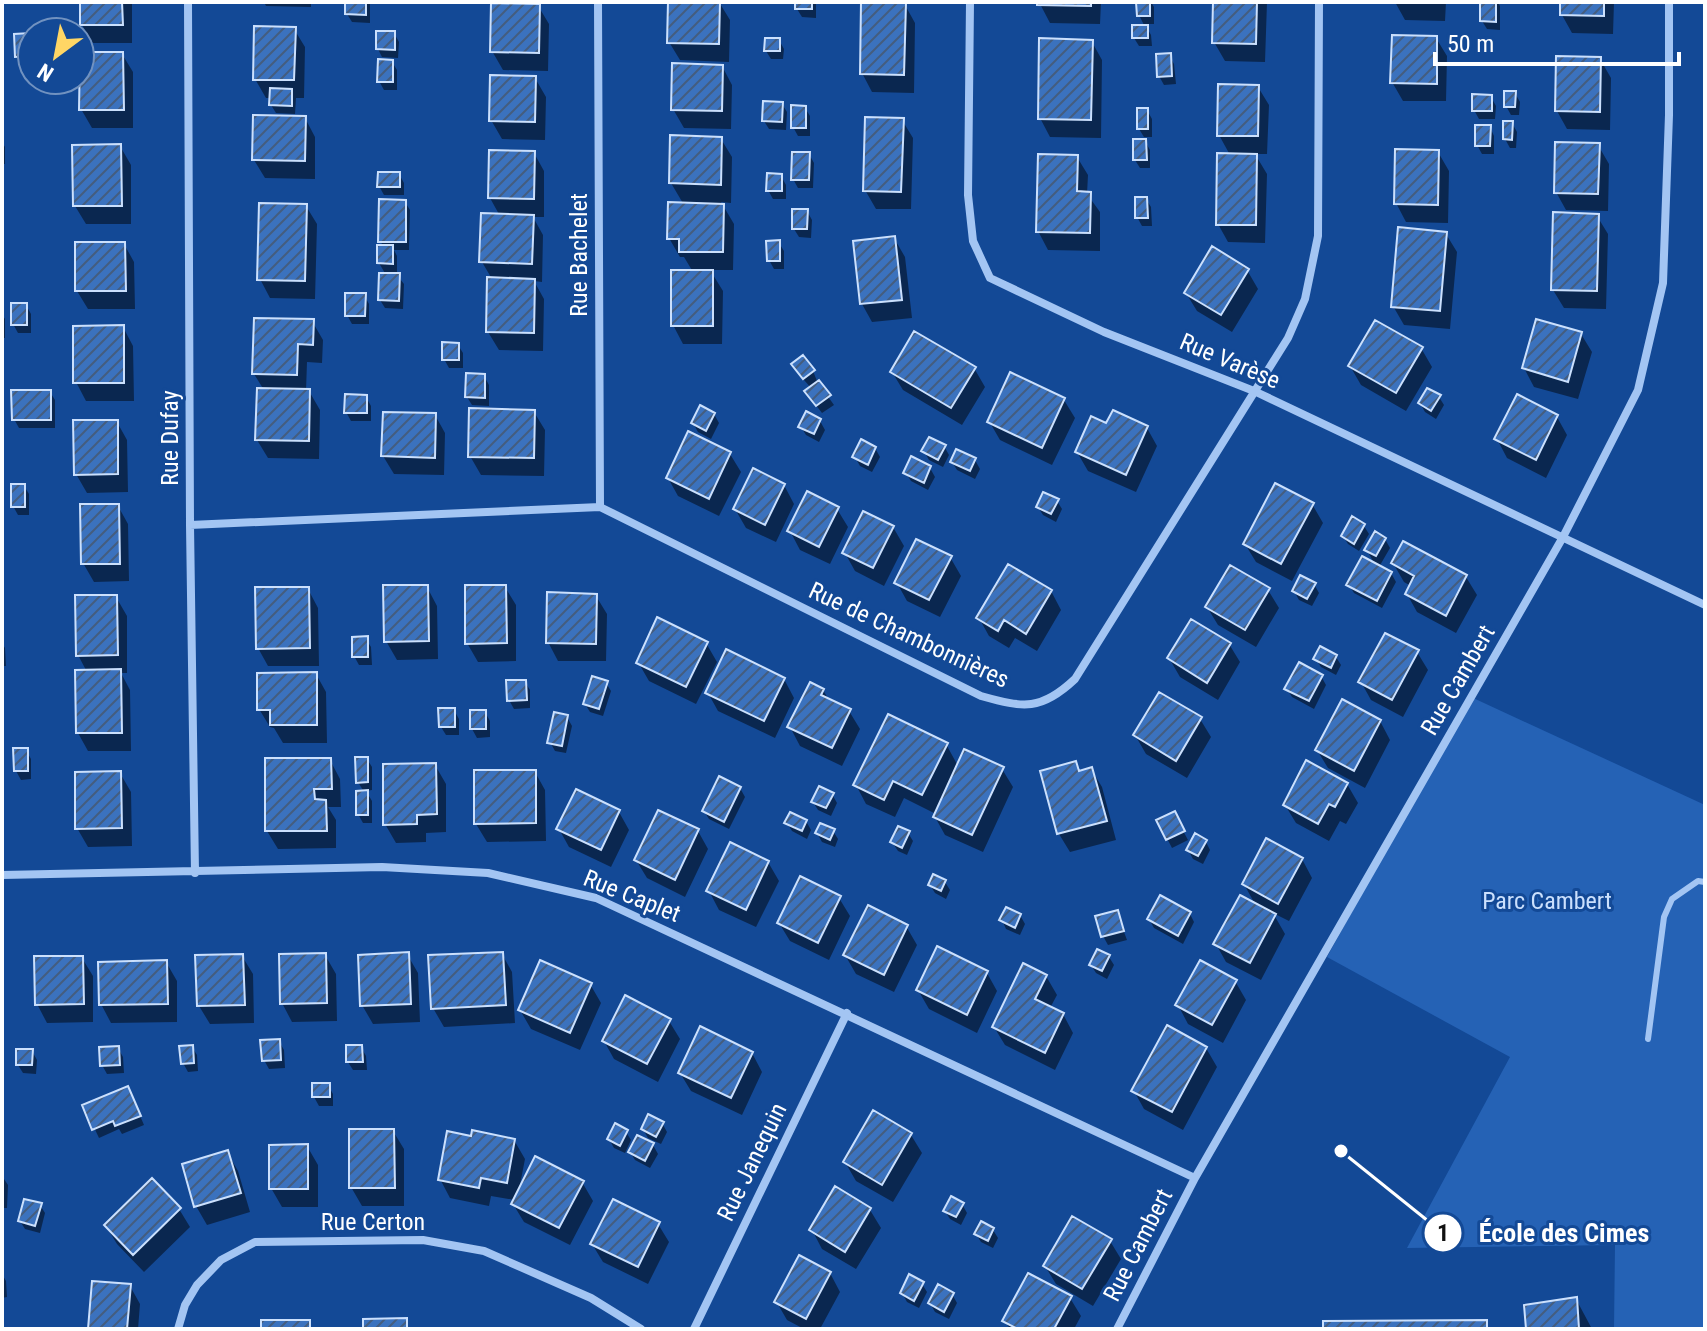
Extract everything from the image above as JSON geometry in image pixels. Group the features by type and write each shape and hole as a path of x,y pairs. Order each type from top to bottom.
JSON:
{"street":[{"name":"Rue Dufay","path":"188,2 195,873"},
{"name":"Rue Bachelet","path":"598,2 600,507"},
{"name":"Rue Varèse","path":"970,2 968,195 973,241 990,278 1104,332 1254,391 1705,605"},
{"name":"Rue de Chambonnières","path":"190,525 600,507 981,696 1012,705 1036,704 1056,696 1075,679 1288,338 1305,299 1318,236 1319,2"},
{"name":"Rue Cambert","path":"1117,1329 1195,1178 1563,537 1638,390 1663,283 1669,115 1669,2"},
{"name":"Rue Caplet","path":"2,875 382,867 488,873 596,898 1195,1178"},
{"name":"Rue Janequin","path":"694,1329 847,1013"},
{"name":"Rue Certon","path":"178,1329 185,1305 197,1285 221,1260 255,1242 423,1240 484,1251 591,1298 641,1329"}],"lane":[{"path":"1648,1039 1664,917 1672,899 1698,881 1705,882"}],"green space":[{"name":"Parc Cambert","path":"1471,697 1705,805 1705,1329 1614,1329 1615,1245 1407,1248 1510,1057 1327,957"}],"building":[{"path":"80,2 122,2 123,25 96,25 96,16 80,16"},
{"path":"345,2 366,2 366,15 345,14"},
{"path":"668,2 720,2 719,44 667,43"},
{"path":"795,2 812,2 812,9 795,9"},
{"path":"861,2 906,3 904,75 860,74"},
{"path":"1037,2 1091,2 1091,6 1037,5"},
{"path":"1136,2 1150,2 1150,16 1137,16"},
{"path":"1213,2 1257,2 1256,44 1212,43"},
{"path":"1480,2 1496,2 1496,22 1480,21"},
{"path":"1560,2 1604,2 1604,16 1560,15"},
{"path":"491,3 540,4 539,53 490,52"},
{"path":"1132,25 1148,25 1148,38 1132,38"},
{"path":"254,26 296,27 294,80 253,80"},
{"path":"376,31 395,31 395,50 376,49"},
{"path":"1392,35 1437,36 1437,84 1390,83"},
{"path":"765,38 780,38 780,51 764,51"},
{"path":"1039,38 1093,40 1091,120 1038,119"},
{"path":"96,52 123,52 124,110 79,110 79,96 96,96"},
{"path":"1171,53 1172,76 1157,77 1156,54"},
{"path":"1556,56 1601,57 1600,112 1555,111"},
{"path":"378,59 393,60 393,82 377,82"},
{"path":"672,63 723,65 722,111 671,110"},
{"path":"490,75 536,76 535,122 489,121"},
{"path":"1218,84 1259,85 1258,136 1217,136"},
{"path":"270,88 292,89 292,106 269,105"},
{"path":"1504,91 1516,91 1515,107 1504,107"},
{"path":"1472,94 1492,95 1492,111 1472,111"},
{"path":"763,101 783,102 782,122 762,121"},
{"path":"791,105 806,106 806,128 791,128"},
{"path":"1137,108 1148,108 1148,129 1137,129"},
{"path":"253,115 306,116 305,161 252,160"},
{"path":"865,117 904,118 901,192 863,191"},
{"path":"1503,121 1513,121 1512,140 1503,139"},
{"path":"1475,125 1491,125 1490,146 1475,146"},
{"path":"670,135 722,137 721,185 669,183"},
{"path":"1133,139 1146,139 1147,160 1133,160"},
{"path":"1555,142 1600,143 1598,194 1554,193"},
{"path":"121,144 122,206 73,206 72,145"},
{"path":"1395,149 1439,150 1438,205 1394,204"},
{"path":"489,150 535,151 534,199 488,198"},
{"path":"792,152 810,152 809,180 791,180"},
{"path":"1217,153 1257,154 1256,225 1216,225"},
{"path":"1038,154 1078,155 1077,191 1091,192 1090,233 1036,232"},
{"path":"378,172 400,172 400,187 377,187"},
{"path":"767,173 782,174 782,191 766,191"},
{"path":"1135,197 1147,197 1148,218 1135,218"},
{"path":"379,199 406,200 406,242 378,242"},
{"path":"668,202 724,204 723,252 679,252 679,239 667,239"},
{"path":"259,203 307,204 305,281 257,280"},
{"path":"792,209 808,209 807,229 792,229"},
{"path":"1553,212 1599,214 1597,291 1551,290"},
{"path":"481,213 534,215 532,264 479,262"},
{"path":"1398,227 1447,232 1440,311 1391,307"},
{"path":"895,236 902,300 860,304 853,241"},
{"path":"780,240 780,261 767,261 766,241"},
{"path":"75,242 125,242 126,291 75,291"},
{"path":"377,245 393,245 393,264 377,263"},
{"path":"1212,246 1249,269 1221,315 1184,293"},
{"path":"671,270 713,270 713,326 671,326"},
{"path":"379,273 400,273 399,301 378,300"},
{"path":"487,277 535,279 534,333 486,332"},
{"path":"345,293 366,293 365,316 345,316"},
{"path":"11,303 27,303 27,325 11,325"},
{"path":"254,318 314,319 313,345 298,344 297,375 252,374"},
{"path":"1536,319 1582,332 1568,382 1522,368"},
{"path":"1375,320 1423,347 1396,393 1348,366"},
{"path":"124,325 124,383 73,383 73,326"},
{"path":"914,331 976,367 951,408 890,372"},
{"path":"442,342 459,343 459,360 442,360"},
{"path":"803,355 815,370 803,379 791,364"},
{"path":"1010,372 1065,398 1042,448 987,422"},
{"path":"466,373 485,374 485,398 465,397"},
{"path":"819,380 831,395 816,406 804,391"},
{"path":"257,388 310,389 309,441 255,440"},
{"path":"1427,388 1441,395 1431,411 1418,403"},
{"path":"11,390 51,390 51,420 12,420"},
{"path":"345,394 367,395 367,413 344,413"},
{"path":"1517,394 1558,415 1536,460 1494,439"},
{"path":"700,405 715,413 706,431 691,423"},
{"path":"469,408 535,410 534,458 468,457"},
{"path":"1113,410 1148,426 1126,475 1075,452 1091,416 1106,423"},
{"path":"806,411 821,419 814,434 798,427"},
{"path":"383,412 436,413 435,458 381,456"},
{"path":"73,420 118,420 118,474 74,475"},
{"path":"688,431 731,452 709,499 666,478"},
{"path":"929,437 946,445 938,460 921,451"},
{"path":"861,439 876,447 868,465 852,457"},
{"path":"956,449 976,458 970,471 950,462"},
{"path":"911,456 931,466 924,483 903,473"},
{"path":"753,468 785,484 765,525 733,509"},
{"path":"1275,483 1314,503 1281,564 1243,544"},
{"path":"11,484 25,484 25,507 11,507"},
{"path":"807,491 839,507 819,547 787,531"},
{"path":"1043,492 1059,499 1051,514 1036,507"},
{"path":"80,504 119,504 120,564 81,564"},
{"path":"863,511 894,526 873,568 842,553"},
{"path":"1352,516 1365,524 1354,544 1341,536"},
{"path":"1375,531 1386,538 1376,556 1364,550"},
{"path":"916,539 952,556 929,600 894,583"},
{"path":"1403,541 1467,575 1446,616 1405,594 1414,576 1391,563"},
{"path":"1362,556 1392,572 1377,601 1346,585"},
{"path":"1008,564 1052,590 1026,634 1004,620 998,631 976,618"},
{"path":"1230,565 1270,588 1245,630 1205,607"},
{"path":"1300,575 1316,583 1307,599 1292,591"},
{"path":"383,585 428,585 429,641 384,642"},
{"path":"465,585 506,585 507,643 465,644"},
{"path":"255,587 309,587 310,648 256,649"},
{"path":"547,592 597,594 596,644 546,643"},
{"path":"75,595 117,595 118,655 76,656"},
{"path":"657,617 708,642 686,687 636,663"},
{"path":"1191,619 1231,643 1207,683 1167,658"},
{"path":"1385,633 1419,650 1392,700 1358,682"},
{"path":"368,636 368,657 352,657 352,637"},
{"path":"1320,646 1337,655 1331,668 1313,659"},
{"path":"726,649 785,678 764,721 705,693"},
{"path":"1299,662 1323,675 1309,701 1284,689"},
{"path":"121,669 122,733 76,733 75,670"},
{"path":"317,672 317,725 270,725 270,710 257,710 257,673"},
{"path":"592,676 608,681 599,709 583,704"},
{"path":"506,680 526,680 527,700 507,701"},
{"path":"810,682 824,689 821,695 851,709 832,748 787,727"},
{"path":"1159,692 1202,717 1176,761 1133,735"},
{"path":"1342,699 1381,720 1354,771 1315,750"},
{"path":"438,708 455,708 455,727 439,727"},
{"path":"470,710 486,710 486,729 470,729"},
{"path":"554,712 568,715 562,746 547,743"},
{"path":"888,714 948,743 922,795 893,781 884,800 853,785"},
{"path":"13,748 28,748 28,771 14,771"},
{"path":"964,749 1004,767 972,835 933,817"},
{"path":"355,757 368,757 368,782 356,783"},
{"path":"265,758 331,758 332,789 314,789 315,799 326,800 327,831 265,831"},
{"path":"1306,760 1348,783 1335,807 1329,804 1318,824 1283,805"},
{"path":"1076,761 1079,771 1092,767 1107,821 1057,834 1040,771"},
{"path":"436,763 437,814 417,815 417,824 383,825 383,764"},
{"path":"474,770 536,770 536,823 474,824"},
{"path":"121,771 122,828 75,829 75,772"},
{"path":"719,776 741,787 724,822 702,811"},
{"path":"819,786 834,793 826,808 811,802"},
{"path":"576,789 620,810 601,850 556,829"},
{"path":"368,790 368,815 356,815 356,791"},
{"path":"658,810 699,829 675,880 634,860"},
{"path":"1175,811 1185,831 1166,840 1156,820"},
{"path":"790,812 807,820 802,831 784,823"},
{"path":"820,823 835,829 830,840 815,833"},
{"path":"898,826 910,831 902,848 890,842"},
{"path":"1195,833 1207,840 1198,856 1186,850"},
{"path":"1266,838 1303,858 1278,904 1242,884"},
{"path":"730,842 769,861 746,910 706,891"},
{"path":"933,874 946,880 941,891 928,885"},
{"path":"800,876 841,896 818,943 777,923"},
{"path":"1160,895 1191,912 1178,936 1147,919"},
{"path":"1240,895 1276,914 1250,963 1213,944"},
{"path":"868,905 908,925 884,975 843,955"},
{"path":"1006,907 1021,914 1015,928 999,920"},
{"path":"1118,910 1124,931 1101,937 1095,916"},
{"path":"937,946 988,971 967,1015 916,990"},
{"path":"1097,949 1110,955 1102,971 1089,965"},
{"path":"409,952 411,1004 360,1006 358,955"},
{"path":"503,952 506,1005 431,1009 428,955"},
{"path":"326,953 327,1003 280,1004 279,954"},
{"path":"243,954 245,1005 197,1006 195,955"},
{"path":"34,956 83,956 84,1004 35,1005"},
{"path":"167,960 168,1004 99,1005 98,962"},
{"path":"540,960 592,983 570,1033 518,1010"},
{"path":"1200,960 1237,980 1212,1025 1175,1005"},
{"path":"1023,963 1047,975 1035,999 1064,1013 1045,1053 992,1027"},
{"path":"625,995 671,1019 647,1064 602,1041"},
{"path":"1167,1025 1207,1047 1172,1112 1131,1091"},
{"path":"700,1026 753,1052 731,1098 678,1073"},
{"path":"280,1039 281,1060 262,1061 260,1040"},
{"path":"193,1045 194,1063 181,1064 179,1046"},
{"path":"346,1045 362,1045 363,1062 346,1062"},
{"path":"119,1046 120,1065 100,1066 99,1047"},
{"path":"16,1049 33,1049 32,1065 16,1065"},
{"path":"312,1083 330,1083 330,1097 312,1097"},
{"path":"128,1086 141,1116 115,1126 113,1121 92,1130 82,1105"},
{"path":"873,1110 912,1133 882,1185 843,1162"},
{"path":"648,1114 664,1122 656,1137 641,1129"},
{"path":"615,1123 628,1130 620,1146 607,1139"},
{"path":"349,1129 394,1129 395,1188 349,1188"},
{"path":"472,1130 515,1139 507,1183 481,1178 479,1188 438,1180 447,1131 471,1136"},
{"path":"637,1135 654,1143 645,1161 628,1152"},
{"path":"308,1144 308,1189 269,1189 269,1145"},
{"path":"228,1150 241,1193 194,1207 182,1164"},
{"path":"535,1156 584,1181 559,1228 511,1204"},
{"path":"152,1178 181,1208 133,1255 104,1225"},
{"path":"835,1186 871,1208 845,1252 809,1230"},
{"path":"951,1196 964,1203 956,1217 943,1211"},
{"path":"24,1199 42,1203 35,1226 18,1221"},
{"path":"613,1199 660,1222 638,1267 590,1244"},
{"path":"1072,1216 1112,1239 1082,1289 1043,1266"},
{"path":"981,1221 994,1228 988,1241 974,1234"},
{"path":"799,1255 831,1272 806,1319 774,1302"},
{"path":"1028,1273 1072,1296 1054,1329 1018,1329 1002,1321"},
{"path":"909,1274 924,1282 914,1301 900,1293"},
{"path":"92,1281 131,1284 127,1329 88,1329"},
{"path":"938,1284 954,1293 944,1312 928,1303"},
{"path":"1577,1297 1579,1329 1526,1329 1524,1305"},
{"path":"407,1318 407,1329 363,1329 363,1319"},
{"path":"261,1320 310,1320 310,1329 261,1329"},
{"path":"1487,1320 1487,1329 1323,1329 1323,1321"}],"place":[{"name":"École des Cimes","path":"1341,1151"}]}
